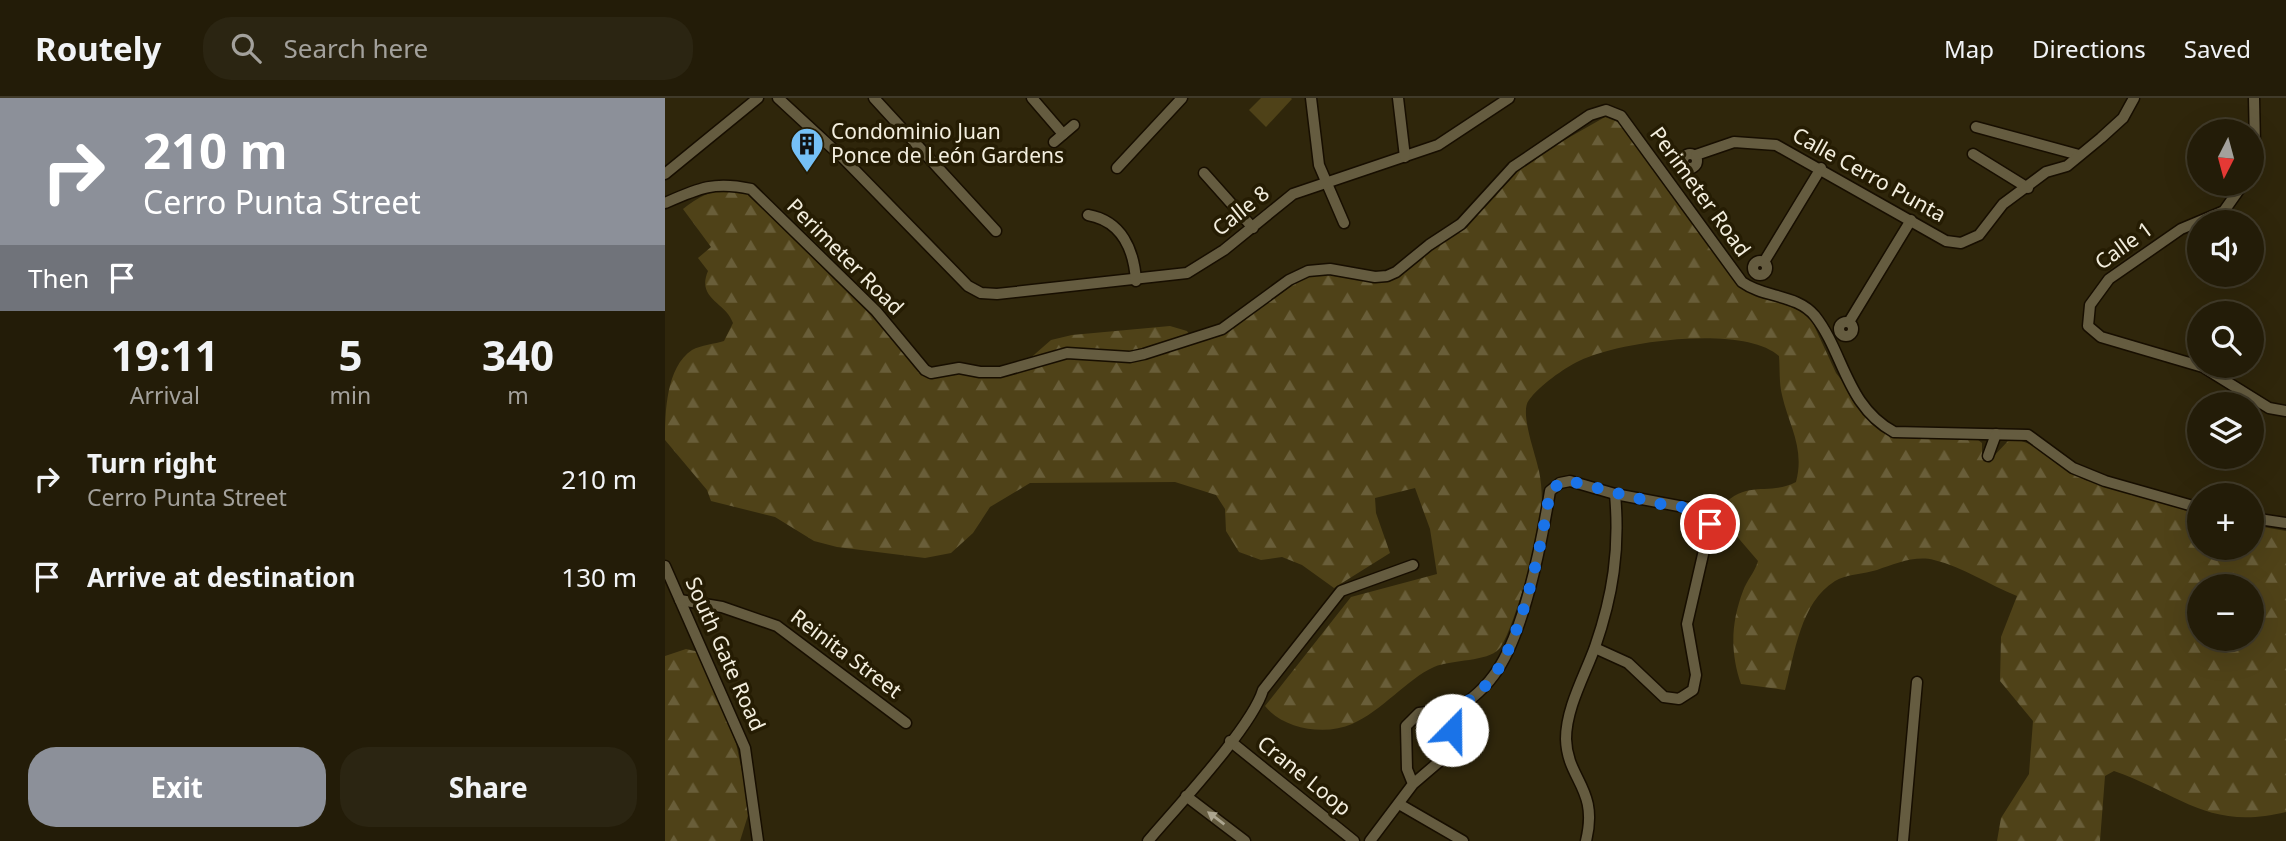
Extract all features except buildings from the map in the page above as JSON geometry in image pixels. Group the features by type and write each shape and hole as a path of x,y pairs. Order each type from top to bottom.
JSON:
{"street":[{"path":"665,174 758,98"},
{"name":"Calle 8","path":"778,98 844,159 968,286 981,293 997,294 1136,281 1187,273 1224,250 1293,194 1438,145 1509,98"},
{"path":"874,98 996,231"},
{"path":"1032,98 1063,134"},
{"path":"1311,98 1319,165 1344,223"},
{"path":"1398,98 1405,157"},
{"name":"Calle Cerro Punta","path":"1696,155 1734,142 1765,142 1821,168 1946,241 1967,242 1983,232 2003,204 2046,172 2067,166 2079,156 2123,118 2134,98"},
{"path":"2254,98 2254,119"},
{"path":"1117,168 1180,99"},
{"name":"Perimeter Road","path":"665,203 703,186 729,184 751,189 876,311 925,370 931,373 959,368 1000,372 1067,353 1137,356 1212,333 1308,271 1330,269 1375,277 1397,272 1477,210 1513,167 1590,116 1607,110 1621,116 1742,282 1756,292 1796,302 1815,316 1853,389 1877,423 1894,432 2028,435 2073,468 2105,481 2187,504"},
{"path":"1054,142 1074,125"},
{"path":"1976,127 2079,156"},
{"path":"1973,154 2028,188"},
{"path":"1764,262 1821,168"},
{"path":"1204,173 1253,228"},
{"name":"Calle 1","path":"2235,196 2224,211 2181,229 2109,279 2090,305 2088,326 2101,337 2203,367 2269,408 2286,411"},
{"path":"1089,215 1102,218 1127,241 1135,258 1136,281"},
{"path":"1849,322 1911,220"},
{"path":"1988,456 1996,434"},
{"path":"1446,716 1479,693 1501,665 1538,555 1550,491 1560,483 1570,481 1615,494 1702,509 1710,518 1687,624 1696,684 1684,696 1668,699 1628,663 1595,648"},
{"path":"1585,841 1588,796 1570,760 1566,738 1611,601 1616,572 1618,530 1615,494"},
{"path":"2264,520 2286,523"},
{"path":"1148,841 1230,741 1260,702 1263,690 1341,591 1413,565"},
{"name":"South Gate Road","path":"665,566 745,748 758,841"},
{"name":"Reinita Street","path":"680,600 722,607 776,626 906,723"},
{"path":"1903,841 1917,682"},
{"path":"1370,841 1413,783 1441,760 1450,748 1452,730 1446,716 1435,711 1424,710 1412,717 1406,726 1407,769 1413,783"},
{"name":"Crane Loop","path":"1230,741 1354,841"},
{"path":"1186,796 1245,841"},
{"path":"1399,804 1463,841"}],"green space":[{"path":"1261,98 1292,99 1266,127 1249,110"},
{"path":"1605,117 1620,123 1739,287 1804,312 1811,319 1836,373 1858,401 1897,430 1972,435 1982,443 1982,455 1992,458 2008,441 2019,440 2032,445 2085,480 2187,508 2187,560 2264,560 2264,527 2286,531 2286,812 2259,817 2215,813 2114,771 2105,776 2100,841 1997,841 2001,818 2029,774 2033,721 2000,681 2001,637 2017,596 1934,560 1905,561 1835,581 1823,590 1806,615 1785,690 1741,684 1735,660 1734,626 1743,591 1758,561 1722,519 1718,510 1738,494 1796,482 1799,458 1781,390 1779,356 1762,346 1739,340 1681,339 1622,347 1579,361 1539,389 1529,400 1526,414 1540,478 1541,518 1527,576 1504,641 1494,653 1434,667 1424,672 1363,718 1341,728 1317,730 1293,725 1273,714 1265,706 1351,597 1437,574 1430,529 1415,488 1375,498 1376,513 1390,553 1334,588 1302,565 1282,557 1261,560 1239,552 1226,531 1225,509 1216,495 1175,482 1030,483 990,507 973,533 951,553 925,558 837,547 814,541 775,517 711,501 707,490 665,440 669,391 677,367 692,350 724,341 733,323 706,288 708,271 698,258 711,247 683,209 707,194 733,190 753,195 887,328 914,367 924,373 1002,368 1027,361 1051,340 1072,335 1170,326 1187,331 1194,343 1223,334 1310,273 1398,276 1467,227 1514,171"},
{"path":"686,649 699,652 736,743 750,809 740,841 665,841 665,656"}],"place":[{"name":"Condominio Juan Ponce de León Gardens","path":"807,174"}],"route":[{"path":"1452,730 1446,716 1479,693 1501,665 1528,590 1538,555 1550,491 1555,486 1570,481 1664,505 1702,509 1709,515 1710,524"}]}
